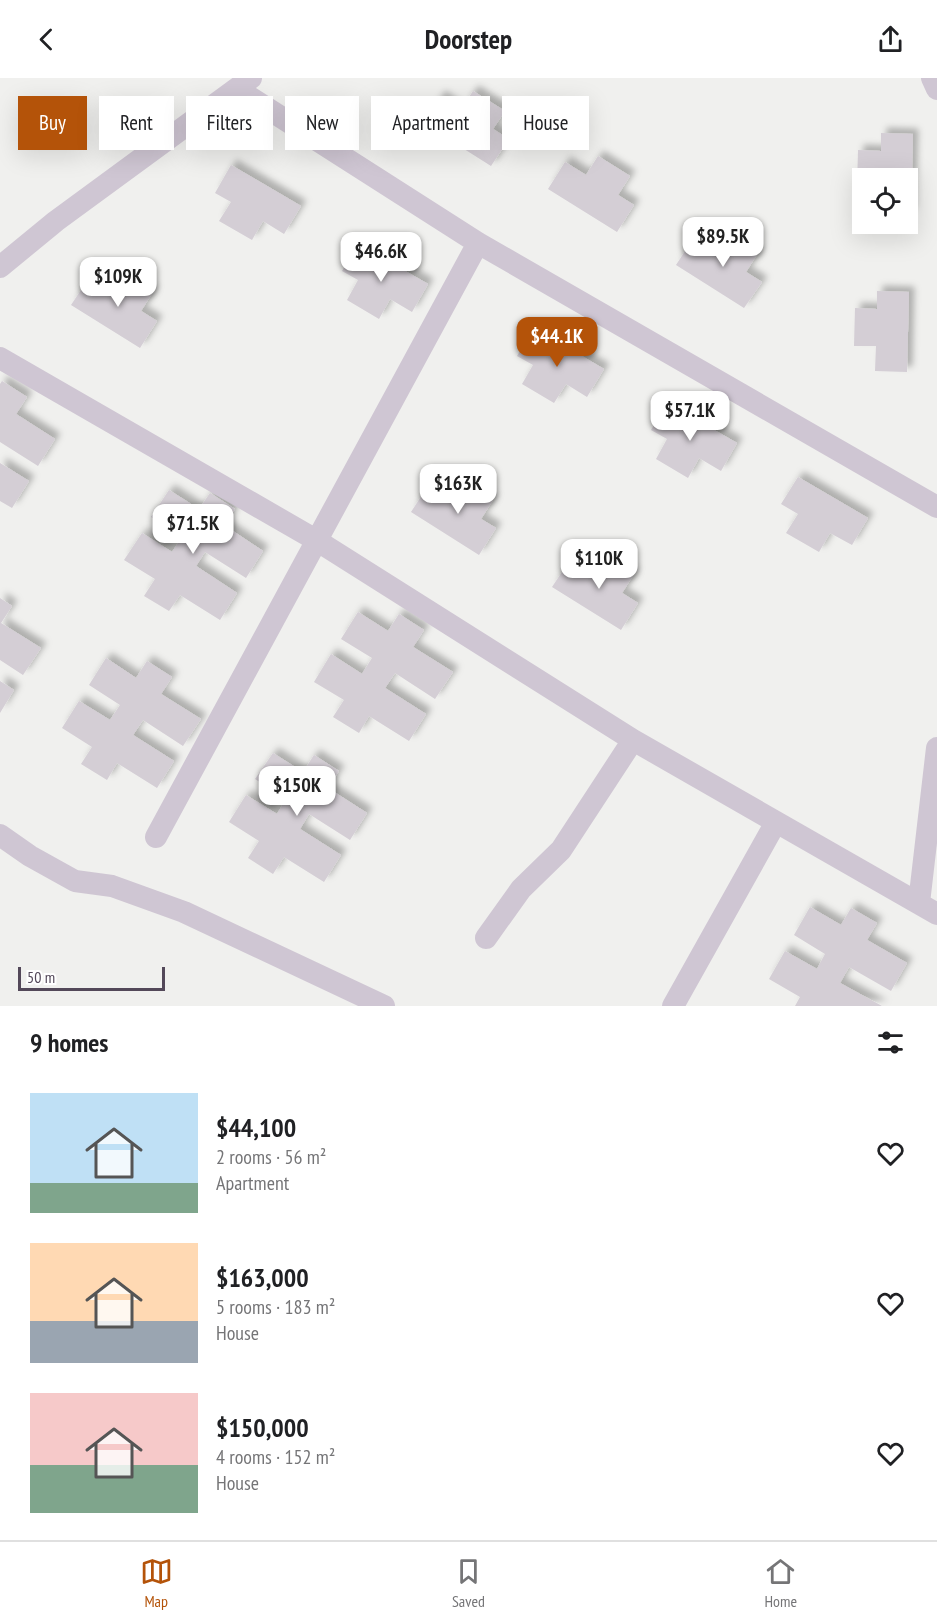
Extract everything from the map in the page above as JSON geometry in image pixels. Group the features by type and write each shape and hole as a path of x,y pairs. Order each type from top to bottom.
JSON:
{"street":[{"path":"932,78 937,89"},
{"path":"0,267 56,221 244,83 478,243 937,507"},
{"path":"156,837 478,243"},
{"path":"0,358 316,540 633,740 928,908 937,748"},
{"path":"486,938 521,889 561,850 633,740"},
{"path":"673,1006 777,822"},
{"path":"0,835 30,856 75,881 112,886 184,912 384,1006"}],"building":[{"path":"473,91 481,96 470,96"},
{"path":"490,102 502,109 502,116 493,129 502,135 502,150 491,166 466,150 490,150"},
{"path":"881,133 913,134 912,168 858,168 858,150 881,151"},
{"path":"598,156 630,176 618,195 634,205 617,232 548,189 565,162 586,175"},
{"path":"231,165 301,206 284,234 263,221 252,240 219,221 231,202 215,193"},
{"path":"726,233 758,253 746,272 762,282 744,308 676,265 693,239 714,252"},
{"path":"358,244 428,284 412,312 390,299 379,319 347,300 358,280 342,271"},
{"path":"122,272 153,292 141,311 157,321 140,348 71,305 89,278 110,291"},
{"path":"877,291 909,292 907,372 875,371 876,346 854,346 855,308 877,309"},
{"path":"534,328 604,369 587,397 566,384 554,403 522,384 533,365 517,356"},
{"path":"2,381 27,397 16,414 55,439 38,466 0,442 0,384"},
{"path":"667,403 737,443 721,471 699,458 688,478 656,459 667,439 651,430"},
{"path":"0,463 29,481 12,508 0,501"},
{"path":"798,477 868,518 852,545 830,533 819,552 786,533 798,514 781,504"},
{"path":"461,480 493,500 481,519 496,528 479,555 411,512 428,486 449,499"},
{"path":"169,490 199,509 210,493 235,509 224,525 263,551 246,578 205,552 196,566 237,593 220,620 180,595 169,611 144,596 155,579 124,560 142,533 172,552 182,537 151,517"},
{"path":"603,554 634,574 622,593 638,603 621,630 552,587 570,560 591,573"},
{"path":"0,598 12,606 1,623 41,648 23,675 0,660"},
{"path":"358,612 388,631 399,614 424,630 413,647 453,672 435,699 395,673 385,688 426,714 409,741 369,716 359,733 333,717 344,700 314,682 331,654 362,674 372,658 341,639"},
{"path":"106,658 136,678 147,661 172,677 161,694 201,719 183,746 143,720 133,735 174,761 157,788 117,763 107,780 81,764 92,747 62,728 79,701 110,720 120,705 89,685"},
{"path":"0,681 14,690 0,713"},
{"path":"273,753 303,772 314,755 339,771 328,788 367,813 350,840 309,814 300,829 341,855 324,882 284,857 273,874 248,858 259,841 229,822 246,795 277,814 286,799 255,779"},
{"path":"810,907 841,925 851,908 877,923 867,940 907,963 891,991 849,967 840,983 882,1006 795,1006 800,997 769,979 785,951 817,969 825,954 794,935"}]}
